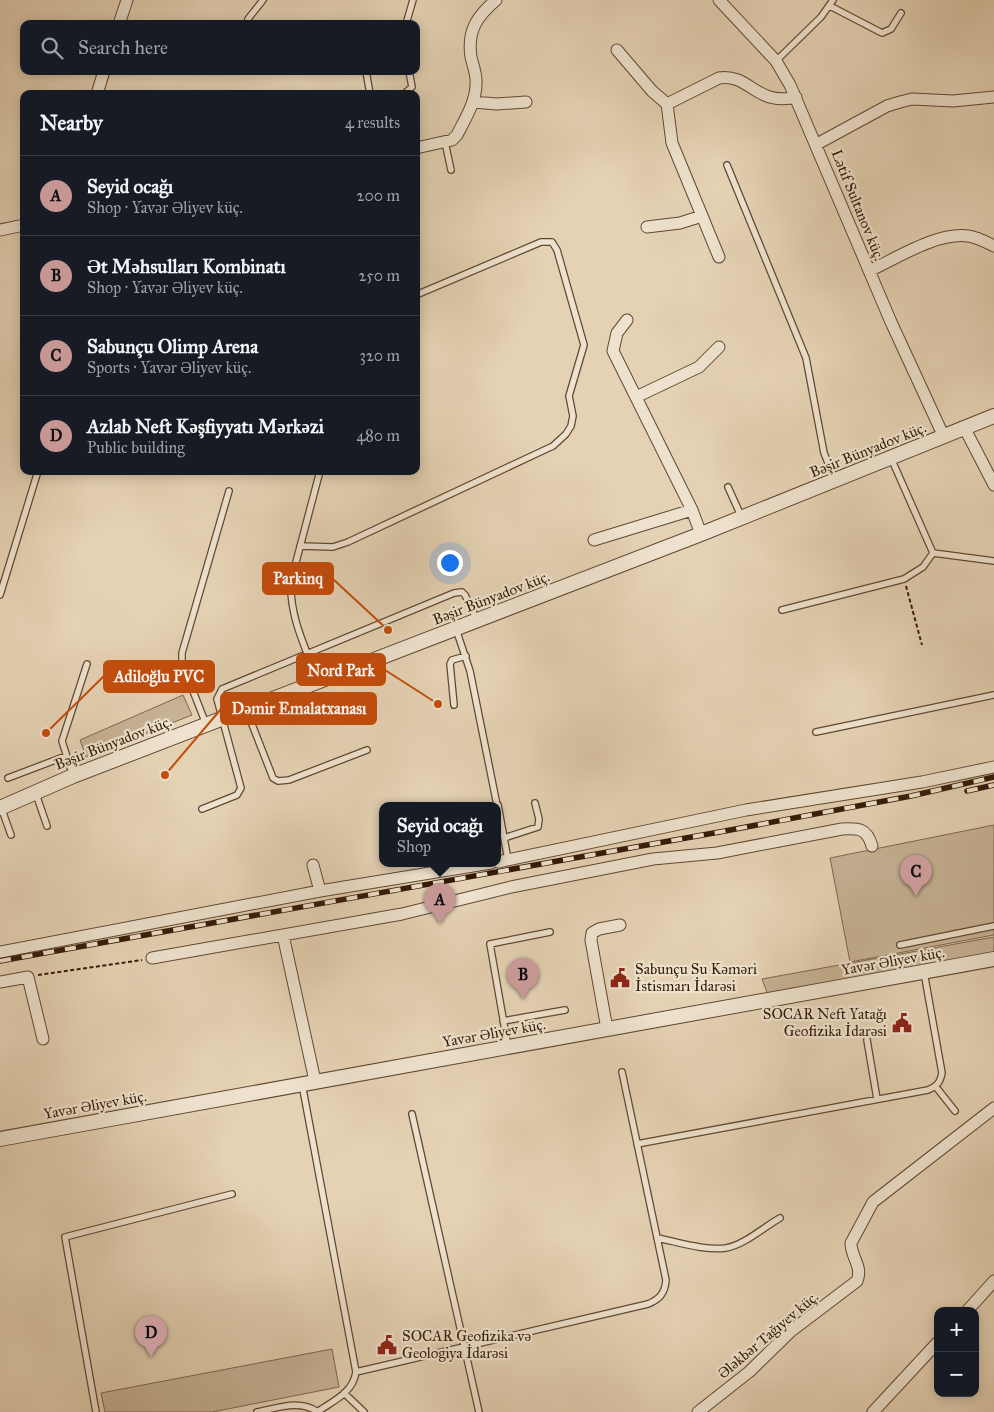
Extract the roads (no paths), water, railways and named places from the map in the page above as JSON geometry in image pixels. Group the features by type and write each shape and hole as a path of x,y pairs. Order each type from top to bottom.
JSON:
{"street":[{"path":"120,20 127,0"},
{"path":"420,147 452,140 457,135 473,102 476,83 471,58 470,32 484,10 496,0"},
{"name":"Lətif Sultanov küç.","path":"719,0 776,61 796,97 869,271 944,437"},
{"path":"617,50 652,91 667,104 672,142 719,257"},
{"path":"98,90 103,75"},
{"path":"667,104 719,78 726,77 734,78 775,100 796,97"},
{"path":"817,144 887,106 900,102 919,99 952,101 994,97"},
{"path":"473,102 498,104 526,102"},
{"path":"647,227 680,223 702,216"},
{"path":"0,230 20,227"},
{"path":"869,271 935,240 948,237 969,236 994,246"},
{"path":"627,320 616,333 613,351 692,510 701,534"},
{"path":"636,396 700,367 718,346"},
{"name":"Bəşir Bünyadov küç.","path":"0,807 72,776 742,518 994,416"},
{"path":"965,429 994,485"},
{"path":"594,540 692,510"},
{"path":"503,861 746,810 922,782 994,767"},
{"path":"152,958 402,914 512,887 653,859 717,853 842,829 856,828 863,830 869,835 872,846"},
{"path":"313,865 320,891"},
{"path":"0,952 320,891 467,867"},
{"path":"607,1029 591,940 592,933 599,929 620,926"},
{"path":"283,934 309,1083"},
{"name":"Yavər Əliyev küç.","path":"0,1139 994,959"},
{"path":"0,982 28,977 44,1039"},
{"name":"Ələkbər Tağıyev küç.","path":"698,1412 749,1372 791,1331 857,1281 859,1268 850,1249 850,1243 868,1207 994,1108"},
{"path":"971,1307 994,1281"},
{"path":"873,1412 934,1346"}],"lane":[{"path":"248,20 263,0"},
{"path":"407,20 413,0"},
{"path":"776,61 831,3 882,33 891,29 901,13"},
{"path":"367,75 369,90"},
{"path":"410,75 412,87 410,90"},
{"path":"445,142 451,170"},
{"path":"727,165 806,358 824,454 835,480"},
{"path":"300,546 333,547 348,542 553,446 566,434 571,426 573,416 569,396 584,345 557,250 552,242 541,242 420,293"},
{"path":"891,458 933,553"},
{"path":"0,595 37,475"},
{"path":"318,682 292,612 290,595 291,581 319,475"},
{"path":"728,487 742,518"},
{"path":"206,724 182,663 182,653 229,491"},
{"path":"933,553 994,561"},
{"path":"782,610 904,579 923,567 933,553"},
{"path":"202,810 237,795 241,788 224,718 217,699 222,689 307,652 459,592 465,595 477,621"},
{"path":"456,629 466,656 497,802"},
{"path":"454,705 450,664 452,660 466,656"},
{"path":"72,776 63,748 64,734 87,664"},
{"path":"816,732 994,695"},
{"path":"246,709 273,778 278,781 289,780 367,750"},
{"path":"8,778 66,756"},
{"path":"35,792 47,826"},
{"path":"504,838 538,827 539,819 534,803"},
{"path":"0,807 11,836"},
{"path":"501,822 504,838 503,861"},
{"path":"900,945 994,926"},
{"path":"508,1047 490,944 550,932"},
{"path":"637,1144 878,1099 936,1086 940,1081 942,1073 924,972"},
{"path":"503,1021 565,1010"},
{"path":"867,1040 878,1099"},
{"path":"356,1372 648,1304 659,1299 664,1293 666,1280 622,1072"},
{"path":"257,1412 295,1404 310,1407 317,1412 352,1386 356,1372 309,1083"},
{"path":"936,1086 955,1111"},
{"path":"412,1114 479,1412"},
{"path":"96,1412 65,1237 232,1194"},
{"path":"657,1238 713,1248 726,1248 737,1244 780,1218"},
{"path":"344,1393 364,1412"}],"railway":[{"path":"0,961 725,831 911,796 994,777"},
{"path":"967,791 994,785"}],"place":[{"name":"Parkinq","path":"388,630"},
{"name":"Nord Park","path":"438,704"},
{"name":"Adiloğlu PVC","path":"46,733"},
{"name":"Dəmir Emalatxanası","path":"165,775"},
{"name":"Sabunçu Olimp Arena","path":"916,896"},
{"name":"Seyid ocağı","path":"440,924"},
{"name":"Sabunçu Su Kəməri İstismarı İdarəsi","path":"620,978"},
{"name":"Ət Məhsulları Kombinatı","path":"523,999"},
{"name":"SOCAR Neft Yatağı Geofizika İdarəsi","path":"902,1023"},
{"name":"SOCAR Geofizika və Geologiya İdarəsi","path":"387,1345"},
{"name":"Azlab Neft Kəşfiyyatı Mərkəzi","path":"151,1357"}]}
